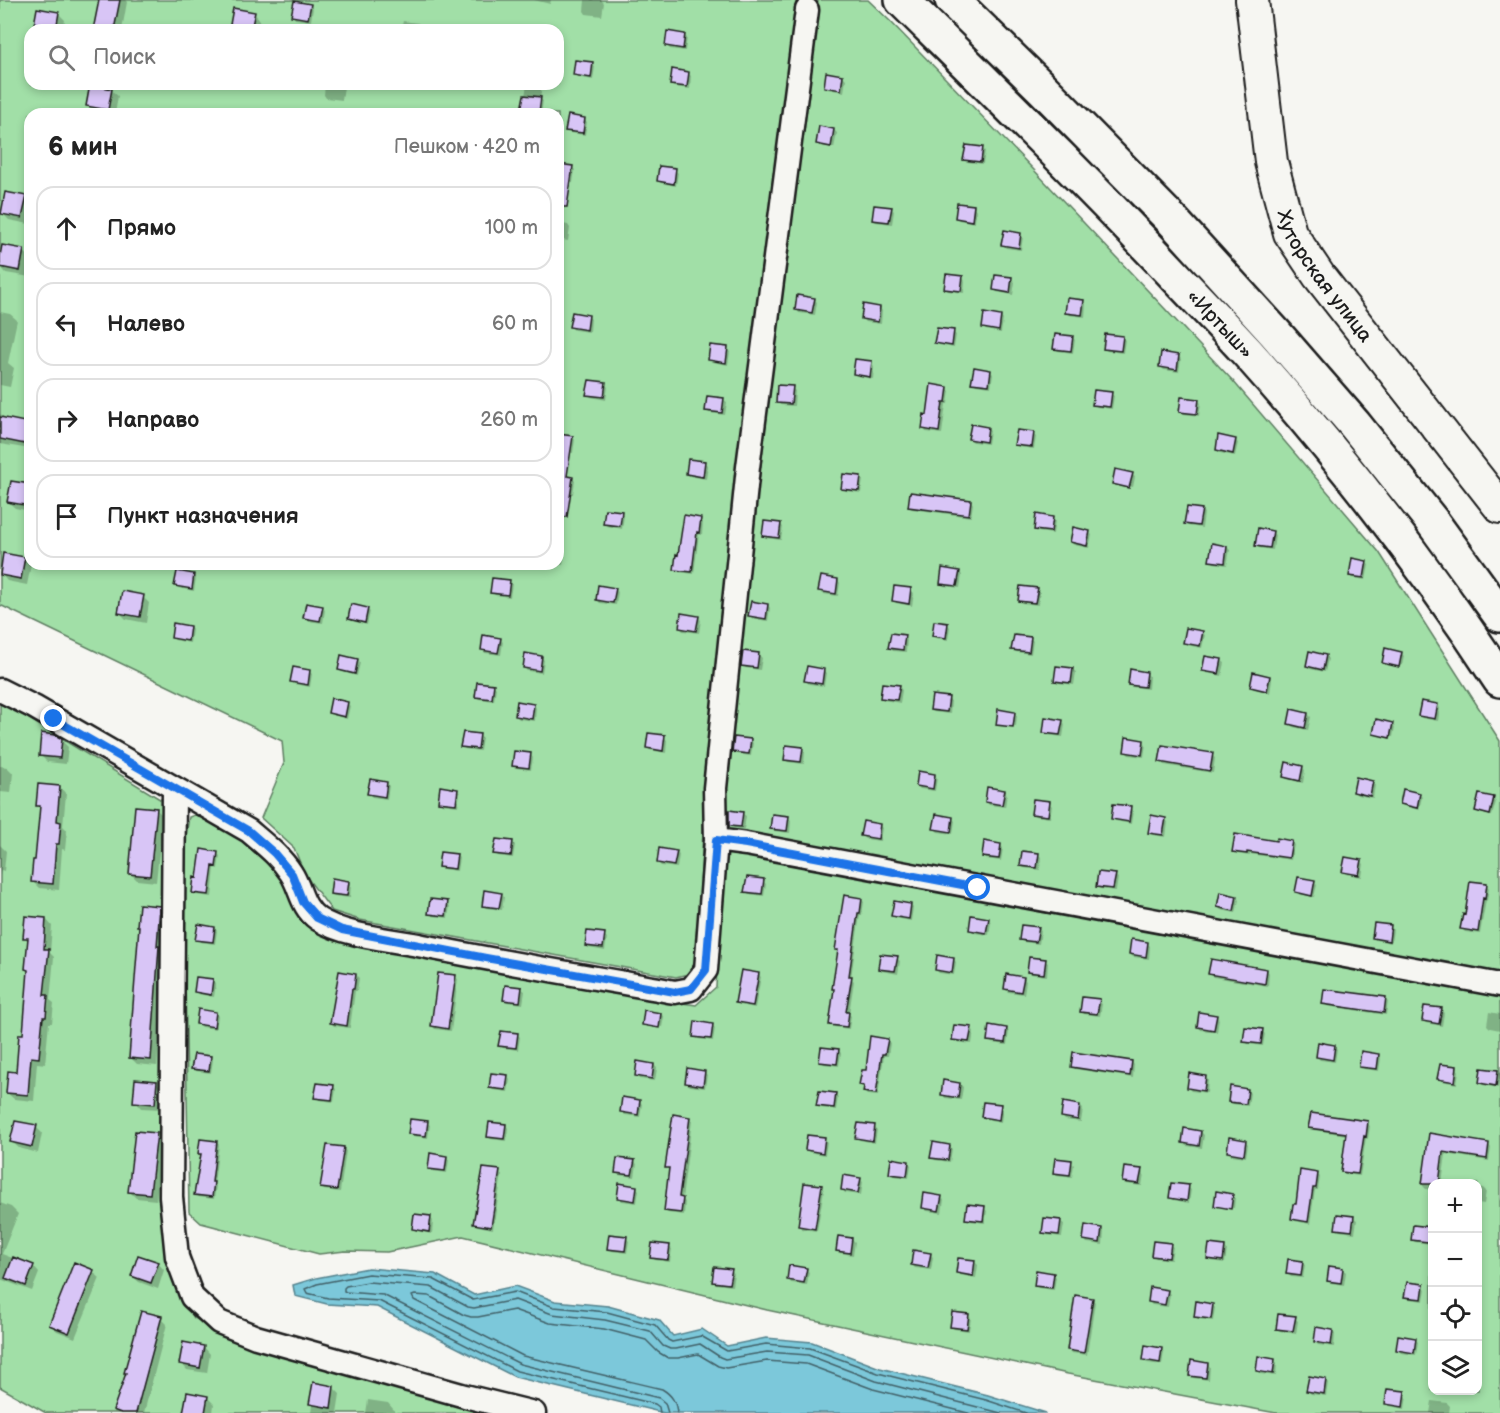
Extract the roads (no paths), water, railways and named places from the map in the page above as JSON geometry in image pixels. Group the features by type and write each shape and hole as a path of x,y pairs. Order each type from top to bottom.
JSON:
{"highway":[{"name":"«Иртыш»","path":"902,0 1121,220 1247,352 1330,450 1402,541 1500,680"},
{"name":"«Иртыш»","path":"952,0 1172,220 1275,333 1355,425 1431,520 1500,615"}],"street":[{"name":"Хуторская улица","path":"1252,0 1271,162 1290,233 1319,276 1500,507"},
{"path":"0,690 249,831 274,853 292,874 303,902 317,918 342,930 675,992 691,989 706,970 716,840 715,788 747,478 807,10"},
{"path":"174,789 171,1197 177,1257 192,1297 219,1322 256,1337 534,1413"},
{"path":"716,840 1500,986"}],"water":[{"path":"368,1268 435,1274 474,1295 515,1286 555,1301 608,1306 659,1320 673,1336 702,1329 727,1346 766,1338 812,1342 880,1368 988,1395 1046,1413 664,1413 515,1377 377,1307 327,1304 295,1296 293,1285"}]}
